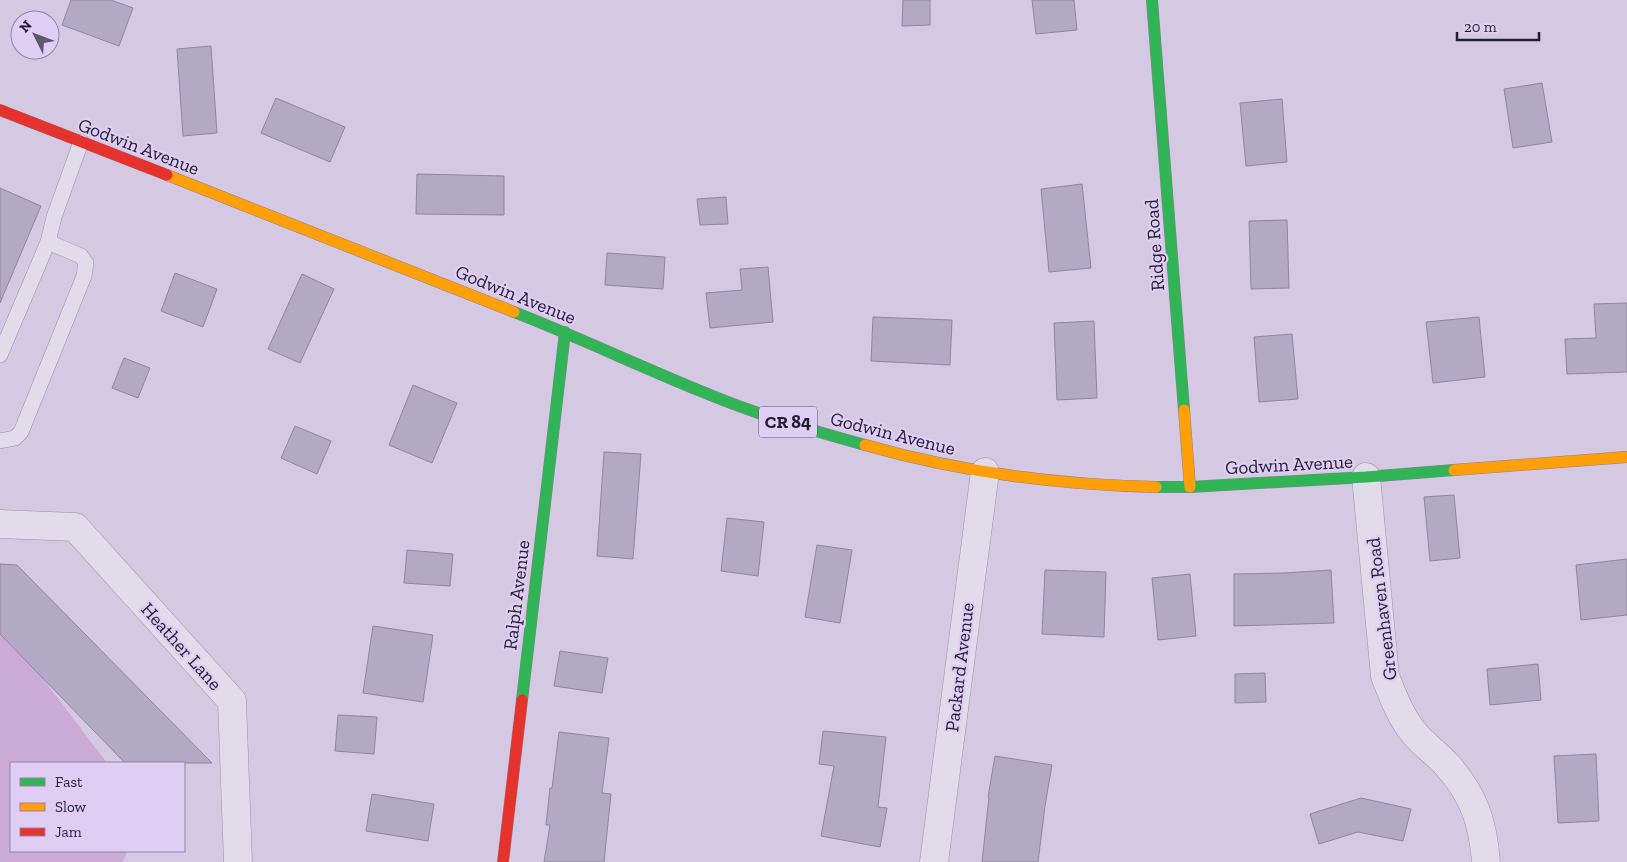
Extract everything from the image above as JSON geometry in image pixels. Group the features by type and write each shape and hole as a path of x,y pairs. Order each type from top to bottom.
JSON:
{"main road":[{"name":"Ridge Road","path":"1152,0 1190,487"},
{"name":"Godwin Avenue","path":"0,110 565,332 704,392 806,429 906,457 1029,479 1109,486 1190,487 1366,477 1627,456"},
{"name":"Ralph Avenue","path":"503,862 565,332"}],"street":[{"name":"Packard Avenue","path":"934,862 985,472"},
{"name":"Greenhaven Road","path":"1366,477 1385,676 1395,704 1414,734 1462,782 1476,810 1484,836 1486,862"},
{"name":"Heather Lane","path":"0,524 75,527 232,701 238,862"}],"lane":[{"path":"0,355 48,242 54,217 81,142"},
{"path":"0,441 15,438 21,432 84,276 86,263 81,256 48,242"}],"shaded area":[{"path":"0,622 106,762 10,762 10,852 127,852 123,862 0,862"}],"building":[{"path":"71,0 111,0 133,8 119,46 62,25"},
{"path":"903,0 930,0 930,25 902,26"},
{"path":"1032,0 1074,0 1077,30 1036,34"},
{"path":"211,46 217,133 183,136 177,49"},
{"path":"1542,83 1552,142 1513,148 1504,89"},
{"path":"276,98 345,127 330,162 261,133"},
{"path":"1282,99 1287,162 1246,166 1240,103"},
{"path":"417,174 504,176 504,215 416,214"},
{"path":"1082,184 1091,268 1049,272 1041,189"},
{"path":"0,188 41,206 0,303"},
{"path":"726,197 728,224 700,225 697,199"},
{"path":"1287,220 1289,288 1251,289 1249,221"},
{"path":"607,253 665,257 663,289 605,285"},
{"path":"768,267 773,322 710,328 706,293 742,290 740,269"},
{"path":"175,273 217,289 203,327 161,311"},
{"path":"302,274 334,289 300,363 268,349"},
{"path":"1627,303 1627,372 1567,374 1565,339 1596,338 1594,304"},
{"path":"873,317 952,320 950,365 871,361"},
{"path":"1479,317 1485,377 1433,383 1426,322"},
{"path":"1094,321 1097,398 1057,400 1054,323"},
{"path":"1292,334 1298,399 1259,402 1254,337"},
{"path":"124,358 150,368 138,398 112,388"},
{"path":"413,385 457,403 432,463 389,445"},
{"path":"295,426 331,441 317,474 281,458"},
{"path":"604,452 641,454 633,559 597,556"},
{"path":"1454,495 1460,558 1430,561 1424,497"},
{"path":"727,518 764,522 758,576 721,571"},
{"path":"817,545 852,550 840,623 805,617"},
{"path":"407,550 453,554 450,586 404,583"},
{"path":"1627,559 1627,615 1581,620 1576,565"},
{"path":"0,564 17,565 212,763 124,762 0,634"},
{"path":"1045,570 1106,572 1104,637 1042,634"},
{"path":"1331,570 1334,623 1234,626 1234,574"},
{"path":"1190,574 1196,636 1158,640 1152,578"},
{"path":"373,626 433,635 423,702 363,693"},
{"path":"560,651 608,658 602,693 554,686"},
{"path":"1538,664 1541,700 1490,705 1487,669"},
{"path":"1265,673 1266,702 1235,703 1235,674"},
{"path":"338,715 377,717 374,754 335,751"},
{"path":"823,731 886,737 878,807 887,808 880,847 821,836 834,766 819,764"},
{"path":"559,732 609,738 602,793 611,794 604,862 544,862 550,825 546,825 550,788 552,788"},
{"path":"1596,754 1599,821 1558,823 1554,756"},
{"path":"995,756 1052,765 1038,862 982,862 988,797"},
{"path":"372,794 434,804 428,841 366,831"},
{"path":"1361,798 1411,809 1403,841 1358,832 1319,844 1310,814"}],"traffic: fast":[{"path":"1152,0 1184,410"},
{"path":"514,312 723,400 783,421 865,445"},
{"path":"522,700 565,332"},
{"path":"1156,487 1190,487 1366,477 1454,470"}],"traffic: slow":[{"path":"167,175 514,312"},
{"path":"1184,410 1190,487"},
{"path":"865,445 973,470 1046,480 1156,487"},
{"path":"1454,470 1627,457"}],"traffic: jam":[{"path":"0,110 167,175"},
{"path":"503,862 522,700"}]}
